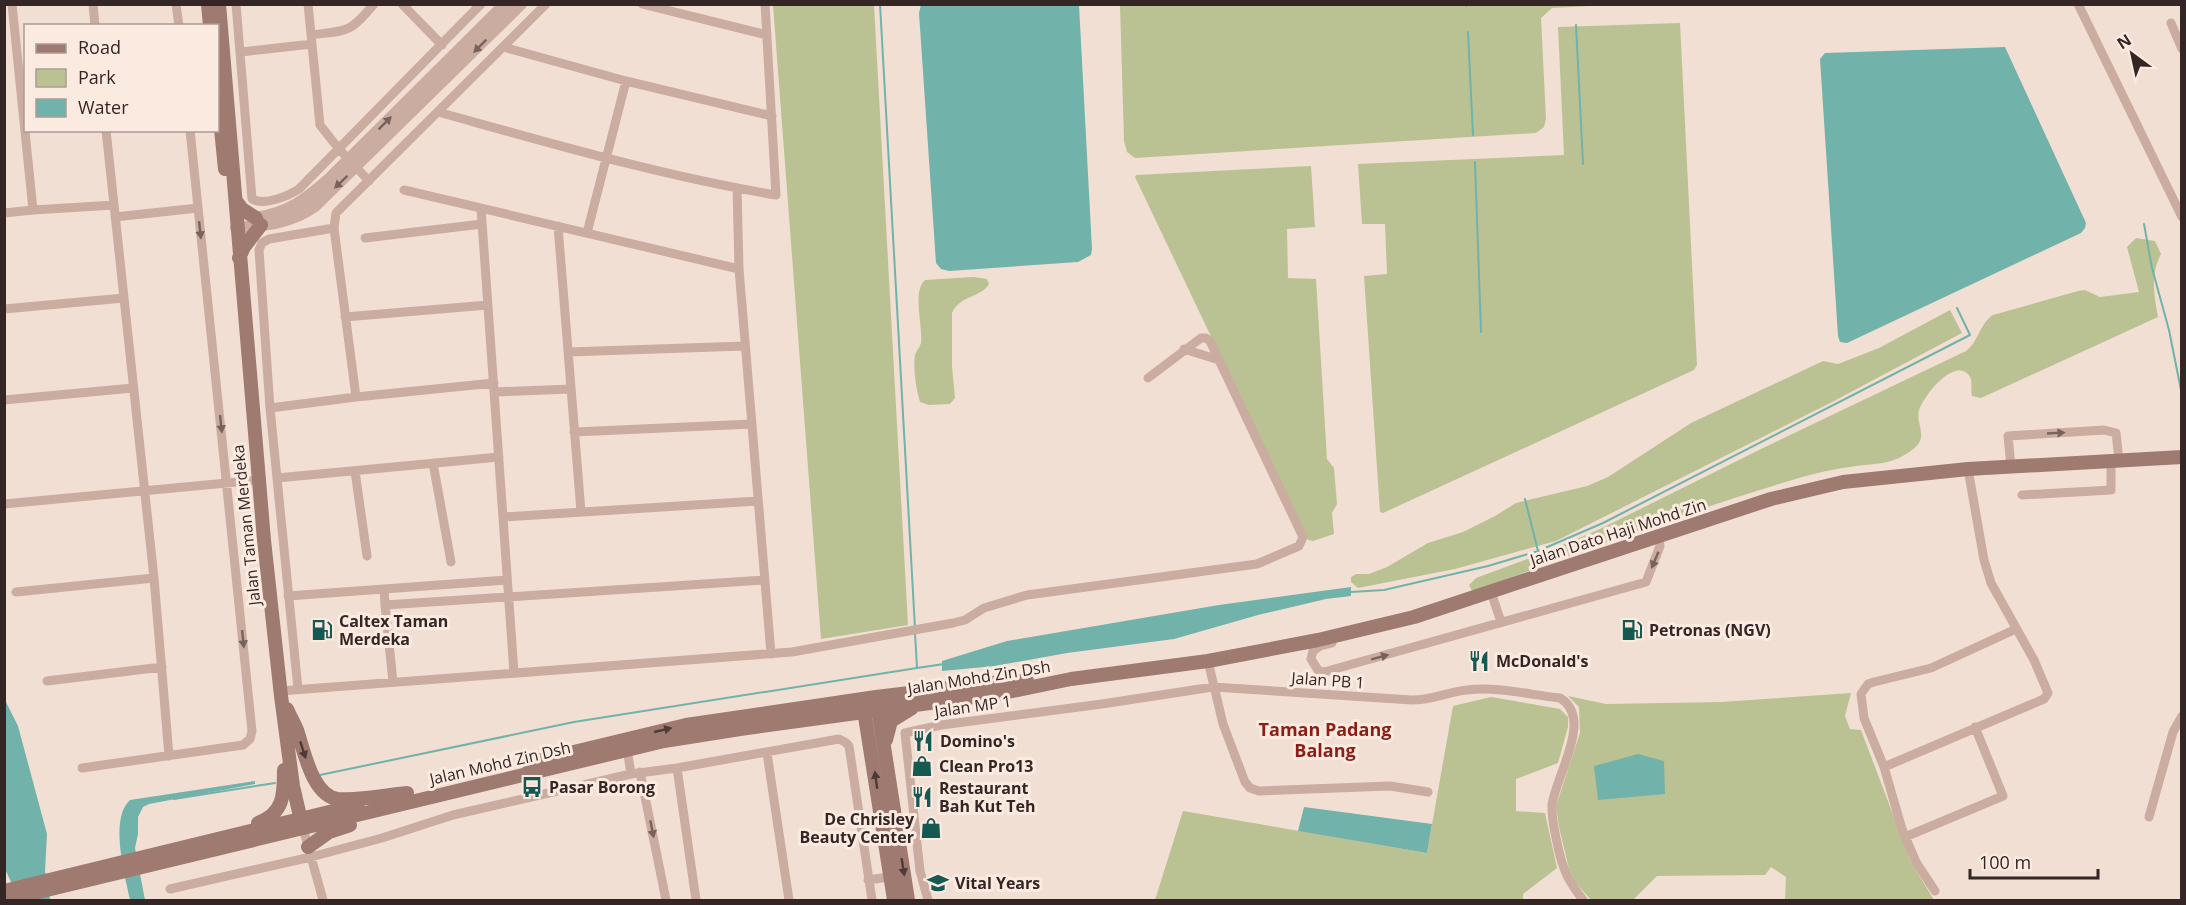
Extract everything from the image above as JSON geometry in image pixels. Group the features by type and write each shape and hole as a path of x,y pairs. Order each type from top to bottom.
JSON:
{"main road":[{"path":"208,4 210,24"},
{"name":"Jalan Taman Merdeka","path":"219,4 258,480 281,693 293,786 301,823"},
{"name":"Jalan Taman Merdeka","path":"219,109 228,197 236,222"},
{"path":"236,201 242,209 259,222 239,258"},
{"name":"Jalan Dato Haji Mohd Zin","path":"1071,679 1209,661 1318,640 1414,617 1802,490 1860,479 1968,469 2181,457"},
{"name":"Jalan Mohd Zin Dsh","path":"412,796 627,749 832,716 870,705 922,703 1003,693 1071,679"},
{"name":"Jalan Mohd Zin Dsh","path":"4,891 173,854 412,796 675,727 870,705 1001,682 1071,679"},
{"path":"281,693 310,768 324,792 337,799 412,796"},
{"path":"221,837 266,820 273,816 281,803 284,783 281,693"},
{"path":"885,747 891,722 922,703"},
{"path":"870,705 885,747 908,900"},
{"path":"870,705 872,755 894,900"},
{"path":"832,716 853,721 861,728 872,755"},
{"path":"310,852 334,829 393,812 412,796"},
{"name":"Jalan Mohd Zin Dsh","path":"5,900 173,854 221,837 301,823"}],"street":[{"path":"12,4 24,122"},
{"path":"93,4 95,24"},
{"path":"176,4 179,24"},
{"path":"236,4 254,200 281,198 299,189 481,4"},
{"path":"308,4 320,125 369,181"},
{"path":"241,52 311,40 347,31 358,24 374,4"},
{"path":"402,4 442,45"},
{"path":"352,164 505,4"},
{"path":"236,222 259,222 287,211 304,201 352,164 521,4"},
{"path":"356,397 334,228 336,213 546,4"},
{"path":"642,4 767,34"},
{"path":"438,112 606,159 777,195 765,4"},
{"path":"2078,4 2181,217"},
{"path":"2171,23 2181,49"},
{"path":"503,47 626,81 772,116"},
{"path":"587,233 626,81"},
{"path":"25,132 33,210"},
{"path":"106,132 154,578 170,756"},
{"path":"82,768 243,745 250,739 252,731 190,132"},
{"path":"737,188 739,269 771,654"},
{"path":"404,190 739,269"},
{"path":"4,213 114,205"},
{"path":"115,217 198,207"},
{"path":"481,208 514,674"},
{"path":"365,238 482,224"},
{"path":"558,226 581,512"},
{"path":"298,689 270,408 259,250 262,243 269,239 334,228"},
{"path":"4,309 124,298"},
{"path":"345,317 488,305"},
{"path":"281,693 298,689 813,649 953,623 964,620 984,608 1027,595 1257,564 1299,546 1303,537 1210,341 1201,338 1148,378"},
{"path":"568,351 745,346"},
{"path":"1184,349 1219,360"},
{"path":"4,400 133,388"},
{"path":"270,408 356,397 494,388 571,388"},
{"path":"574,432 752,424"},
{"path":"2011,466 2008,436 2104,430 2116,434 2111,490 2022,495"},
{"path":"277,478 499,457"},
{"path":"433,463 451,561"},
{"path":"1884,767 2047,697 2047,688 1991,583 1984,560 1968,469"},
{"path":"355,471 367,556"},
{"path":"4,504 258,480"},
{"path":"503,517 758,501"},
{"path":"1374,627 1358,636 1320,646 1313,651 1311,659 1314,666 1324,672 1646,582 1660,546 1658,537"},
{"path":"16,592 154,578"},
{"path":"385,605 765,579"},
{"path":"288,596 507,580"},
{"path":"384,589 393,682"},
{"path":"1491,592 1501,622"},
{"path":"1935,891 1916,862 1905,837 1884,767 1864,718 1861,694 1868,684 1931,668 2016,629"},
{"path":"1209,661 1223,724 1245,782 1250,788 1258,791 1390,786 1428,792"},
{"path":"47,681 162,667"},
{"name":"Jalan PB 1","path":"1213,687 1412,700 1430,700 1466,690 1489,689 1560,698 1567,702 1572,709 1574,731 1554,793 1553,823 1565,871 1583,900"},
{"name":"Jalan MP 1","path":"928,900 920,871 905,733 941,725 1213,687"},
{"path":"2149,817 2173,732 2181,716"},
{"path":"1905,837 2003,796 1975,727"},
{"path":"170,889 310,852 382,838 438,818 636,773 767,753 839,739 845,741 849,746 872,900"},
{"path":"627,749 636,773 666,900"},
{"path":"767,753 789,900"},
{"path":"677,768 696,900"},
{"path":"301,823 323,900"},
{"path":"868,880 889,877"}],"green space":[{"path":"1120,4 1610,5 1552,8 1541,18 1546,119 1544,127 1536,133 1135,158 1127,152 1124,141"},
{"path":"773,5 874,5 908,625 821,639"},
{"path":"1680,23 1697,365 1694,370 1383,513 1380,512 1364,276 1387,274 1385,224 1362,224 1358,164 1564,155 1558,27"},
{"path":"1311,166 1315,227 1287,229 1288,278 1316,279 1327,459 1334,468 1337,504 1332,513 1334,534 1313,541 1308,540 1135,177 1136,175"},
{"path":"2136,238 2155,241 2161,254 2154,277 2158,317 1981,398 1972,396 1971,379 1968,374 1954,371 1939,381 1922,404 1918,418 1920,441 1914,449 1902,457 1881,463 1823,472 1779,484 1665,521 1472,591 1469,585 1476,578 1600,529 1966,351 1993,315 2078,291 2085,290 2100,297 2139,292 2127,247"},
{"path":"974,277 987,279 989,284 986,288 965,299 952,313 952,366 955,398 950,404 929,405 920,402 914,366 915,355 921,343 919,292 921,285 925,280"},
{"path":"1950,310 1962,333 1834,401 1556,541 1455,569 1358,588 1351,582 1351,577 1356,574 1369,574 1387,567 1428,543 1463,532 1516,503 1587,486 1608,477 1691,423 1823,361 1838,364 1879,348"},
{"path":"1851,693 1845,716 1850,729 1861,730 1911,862 1934,900 1785,900 1786,877 1771,867 1765,875 1657,876 1633,900 1591,900 1576,883 1569,869 1556,806 1580,733 1579,707 1568,696 1606,704 1721,702"},
{"path":"1491,697 1560,709 1568,717 1568,727 1558,763 1516,779 1516,811 1545,813 1557,868 1523,894 1523,900 1155,900 1183,811 1427,853 1453,706"}],"water":[{"path":"921,5 1079,5 1091,255 1078,262 949,271 941,269 936,263 919,13"},
{"path":"2005,47 2086,223 2085,228 2081,233 1847,343 1840,342 1820,59 1825,53"},
{"path":"1351,587 1351,596 1326,599 1258,615 1174,639 1067,653 995,666 942,671 942,661 1007,641 1219,605"},
{"path":"4,698 18,726 47,834 45,871 52,900 13,900 13,886 5,869"},
{"path":"1638,754 1664,761 1665,794 1598,800 1594,766"},
{"path":"255,781 255,784 143,807 138,817 135,848 145,900 130,900 119,833 120,820 130,800"},
{"path":"1304,807 1432,824 1427,853 1298,831"}],"waterway":[{"path":"880,4 915,628"},
{"path":"1576,25 1583,164"},
{"path":"1468,32 1473,135"},
{"path":"1475,162 1481,332"},
{"path":"2144,224 2182,395"},
{"path":"1351,592 1384,590 1488,566 1538,551 1603,523 1970,335 1957,308"},
{"path":"1525,499 1538,551"},
{"path":"320,775 574,722 917,668 915,633"},
{"path":"917,668 944,664"},
{"path":"174,799 275,783"}],"place":[{"name":"Caltex Taman Merdeka","path":"322,630"},
{"name":"Petronas (NGV)","path":"1632,630"},
{"name":"McDonald's","path":"1479,661"},
{"name":"Domino's","path":"923,741"},
{"name":"Clean Pro13","path":"922,766"},
{"name":"Pasar Borong","path":"532,787"},
{"name":"Restaurant Bah Kut Teh","path":"922,797"},
{"name":"De Chrisley Beauty Center","path":"931,828"},
{"name":"Vital Years","path":"938,883"}],"district":[{"name":"Taman Padang Balang","path":"1325,739"}]}
